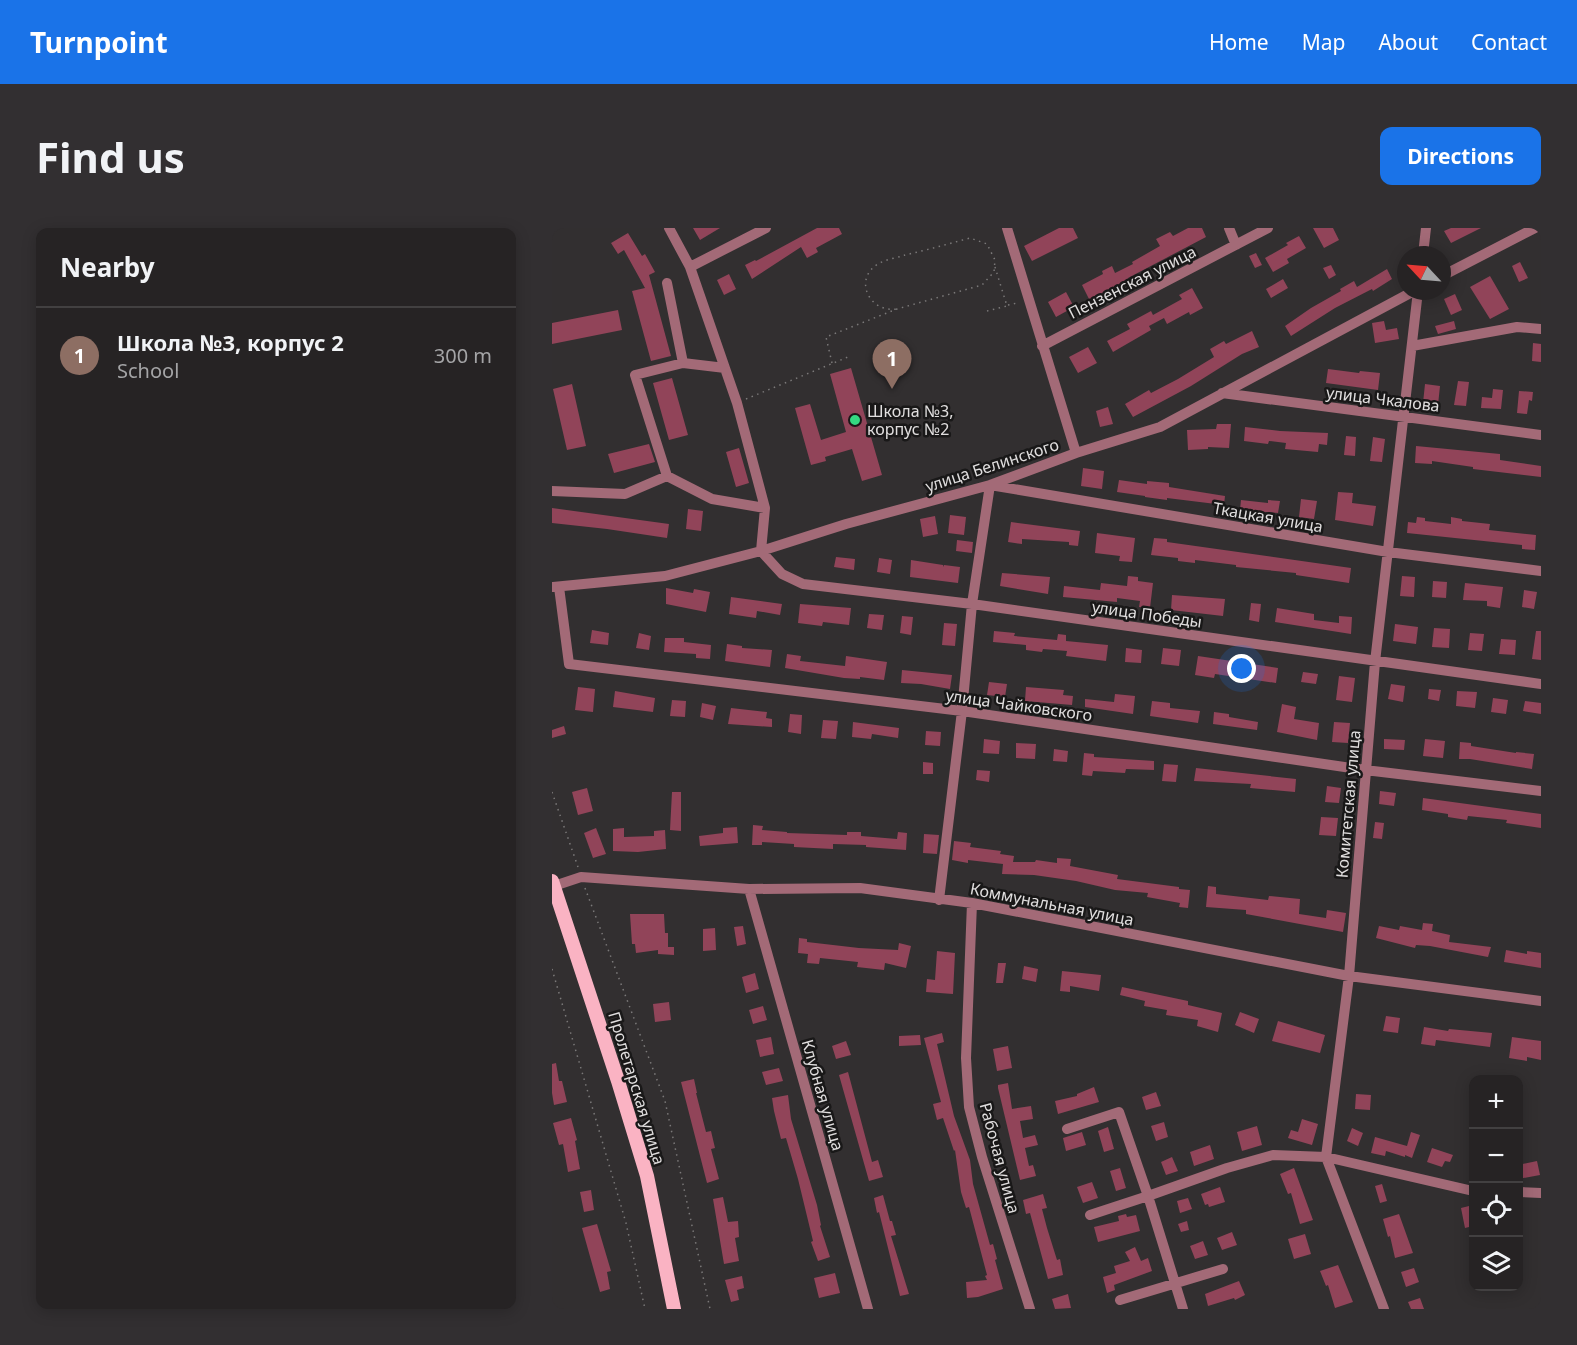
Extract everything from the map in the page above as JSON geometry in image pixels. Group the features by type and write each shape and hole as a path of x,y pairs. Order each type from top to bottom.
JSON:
{"main road":[{"name":"Пролетарская улица","path":"553,883 647,1176 674,1309"}],"street":[{"path":"669,228 690,267 737,403 765,508 761,551"},
{"path":"690,267 766,228"},
{"path":"1008,228 1076,453"},
{"path":"1229,228 1236,245"},
{"name":"Пензенская улица","path":"1042,346 1268,228"},
{"path":"1424,246 1426,228"},
{"path":"1451,271 1534,228"},
{"path":"667,283 683,363"},
{"name":"улица Белинского","path":"555,587 665,576 761,551 846,524 990,485 1076,453 1160,427 1397,300"},
{"name":"Комитетская улица","path":"1384,1309 1326,1157 1349,976 1375,662 1418,300"},
{"path":"1412,346 1517,327 1541,329"},
{"path":"725,368 683,363 635,375 667,476 712,500 765,508"},
{"name":"улица Чкалова","path":"1222,393 1541,435"},
{"path":"552,491 625,494 667,476"},
{"path":"939,900 962,711 972,604 990,485"},
{"name":"Ткацкая улица","path":"990,485 1388,552 1541,571"},
{"name":"улица Победы","path":"761,551 782,574 803,584 972,604 1541,684"},
{"name":"улица Чайковского","path":"555,587 569,664 962,711 1365,770 1541,791"},
{"name":"Коммунальная улица","path":"553,883 581,877 748,889 860,888 972,903 1349,976 1541,1000"},
{"name":"Клубная улица","path":"748,889 868,1309"},
{"name":"Рабочая улица","path":"972,903 966,1058 969,1107 981,1157 1030,1309"},
{"path":"1067,1129 1119,1112 1183,1309"},
{"path":"1090,1215 1227,1168 1273,1155 1326,1157 1469,1190"},
{"path":"1523,1192 1541,1193"},
{"path":"1120,1300 1223,1269"}],"path":[{"path":"897,309 880,307 868,294 867,277 879,263 970,238 981,241 991,249 1007,306"},
{"path":"832,363 826,337 897,309 982,285 991,277 995,266"},
{"path":"987,311 1020,302"},
{"path":"737,403 848,357"},
{"path":"552,792 581,877 665,1101 710,1309"},
{"path":"552,969 626,1223 645,1309"}],"building":[{"path":"693,228 720,228 700,240"},
{"path":"817,228 839,228 842,234 816,248 818,252 807,258 801,247 752,279 745,265"},
{"path":"1059,228 1073,228 1078,238 1032,261 1024,246"},
{"path":"1188,228 1202,228 1206,237 1090,301 1082,285 1103,274 1102,271 1112,266 1115,273 1133,264 1132,262 1160,246 1156,239 1170,232 1173,236"},
{"path":"1313,228 1333,228 1339,240 1324,248"},
{"path":"1451,228 1481,228 1451,243 1444,231"},
{"path":"628,233 642,256 645,254 655,272 649,275 671,356 651,361 632,291 645,288 624,250 618,254 611,243"},
{"path":"1299,236 1306,248 1287,259 1289,263 1273,272 1265,258"},
{"path":"1256,253 1262,265 1255,268 1249,256"},
{"path":"1520,262 1528,278 1519,282 1512,266"},
{"path":"1331,265 1336,275 1329,279 1323,268"},
{"path":"1387,269 1392,279 1373,291 1372,289 1335,308 1291,336 1285,326 1354,281 1357,287"},
{"path":"729,274 736,289 724,295 717,280"},
{"path":"1490,276 1509,309 1490,319 1470,287"},
{"path":"1283,279 1288,288 1271,298 1266,289"},
{"path":"1192,288 1203,308 1190,315 1189,312 1167,324 1164,318 1149,326 1151,330 1113,352 1107,341 1130,329 1127,324 1151,311 1153,315 1182,299 1179,295"},
{"path":"1066,292 1074,307 1056,317 1048,302"},
{"path":"1455,294 1462,310 1451,315 1444,300 1451,300 1451,296"},
{"path":"618,310 622,330 552,344 552,323"},
{"path":"1384,321 1386,330 1397,328 1399,339 1375,343 1372,323"},
{"path":"1454,321 1456,329 1438,334 1435,326"},
{"path":"1252,331 1259,347 1242,354 1191,386 1133,417 1125,404 1149,390 1151,393 1178,379 1214,357 1210,349 1224,341 1226,344"},
{"path":"1533,343 1541,344 1541,362 1532,361"},
{"path":"1088,347 1097,363 1078,373 1069,357"},
{"name":"Школа №3, корпус №2","path":"851,368 882,475 862,481 852,449 825,457 826,461 811,465 795,408 810,404 821,440 846,432 830,374"},
{"path":"1328,369 1380,373 1378,390 1326,383"},
{"path":"672,378 688,435 669,440 653,383"},
{"path":"1458,381 1469,382 1466,406 1454,405"},
{"path":"572,384 586,446 567,450 553,389"},
{"path":"1425,384 1440,386 1438,405 1423,403"},
{"path":"1493,389 1503,390 1501,409 1481,408 1482,397 1492,398"},
{"path":"1519,391 1533,392 1527,414 1517,413"},
{"path":"1108,407 1113,424 1100,427 1096,411"},
{"path":"1217,424 1231,424 1229,448 1208,447 1208,449 1188,450 1187,430 1216,429"},
{"path":"1245,427 1328,433 1327,445 1319,444 1318,452 1285,449 1286,443 1269,441 1268,444 1244,441"},
{"path":"1346,436 1356,437 1355,456 1344,455"},
{"path":"1373,437 1385,439 1382,462 1370,461"},
{"path":"649,444 655,462 614,473 608,454"},
{"path":"1416,446 1500,454 1500,460 1541,466 1541,477 1473,469 1473,467 1432,461 1432,464 1415,463"},
{"path":"739,448 749,483 736,487 726,452"},
{"path":"1083,468 1104,471 1102,489 1081,486"},
{"path":"1119,480 1147,484 1147,481 1169,483 1169,487 1225,496 1224,505 1167,498 1167,500 1117,492"},
{"path":"1338,492 1353,493 1352,503 1376,506 1373,526 1335,520"},
{"path":"1301,499 1317,501 1314,519 1299,517"},
{"path":"1241,500 1268,503 1268,500 1280,501 1278,513 1240,510"},
{"path":"552,508 669,524 667,538 552,523"},
{"path":"688,509 703,511 701,531 686,529"},
{"path":"950,515 966,517 964,535 948,533"},
{"path":"935,516 938,534 923,537 920,519"},
{"path":"1417,517 1425,518 1425,521 1451,524 1451,517 1462,519 1462,521 1490,524 1489,530 1536,535 1535,550 1522,549 1522,545 1407,533 1408,522 1416,523"},
{"path":"1011,522 1080,531 1078,546 1069,545 1069,542 1022,539 1022,544 1008,542"},
{"path":"1097,533 1135,538 1132,562 1119,561 1120,556 1095,553"},
{"path":"1154,538 1167,539 1167,542 1351,568 1349,583 1296,575 1296,573 1195,560 1195,563 1178,561 1178,558 1151,555"},
{"path":"957,540 973,542 972,553 956,551"},
{"path":"836,557 855,559 854,570 834,567"},
{"path":"879,558 892,560 890,574 877,572"},
{"path":"911,560 944,567 944,565 960,567 958,583 910,577"},
{"path":"1002,573 1050,577 1048,594 1000,586"},
{"path":"1128,576 1138,577 1138,581 1153,583 1150,608 1139,607 1140,601 1117,598 1117,602 1063,597 1064,586 1100,590 1101,583 1127,586"},
{"path":"1402,576 1415,577 1414,597 1400,596"},
{"path":"1433,581 1447,582 1446,598 1432,597"},
{"path":"1465,583 1503,587 1500,608 1487,606 1487,601 1463,600"},
{"path":"666,588 693,593 694,589 710,592 706,612 666,604"},
{"path":"1524,590 1537,592 1534,609 1522,607"},
{"path":"1172,595 1225,599 1223,616 1171,610"},
{"path":"731,597 782,604 780,615 757,611 756,618 729,614"},
{"path":"1251,603 1261,604 1259,622 1249,620"},
{"path":"800,604 851,608 849,625 823,622 822,626 798,623"},
{"path":"1277,608 1314,614 1314,620 1339,623 1339,616 1352,617 1351,634 1275,622"},
{"path":"869,614 884,615 882,630 867,628"},
{"path":"902,616 913,617 911,635 900,633"},
{"path":"944,623 957,624 955,646 942,645"},
{"path":"1395,624 1418,627 1416,644 1393,641"},
{"path":"1434,628 1450,629 1449,648 1432,647"},
{"path":"592,630 609,633 608,645 590,643"},
{"path":"994,631 1015,633 1014,636 1057,640 1058,634 1066,635 1066,641 1108,645 1106,661 1066,656 1067,651 1043,649 1042,652 1026,650 1026,645 993,642"},
{"path":"1536,631 1541,631 1541,660 1532,659"},
{"path":"639,633 651,636 649,650 636,648"},
{"path":"1470,633 1484,634 1482,651 1468,650"},
{"path":"665,638 684,638 684,642 711,645 710,659 696,658 696,654 664,652"},
{"path":"1501,639 1516,640 1515,655 1499,654"},
{"path":"727,644 742,646 742,648 772,650 770,667 725,661"},
{"path":"1126,648 1142,650 1141,663 1125,662"},
{"path":"1163,648 1181,650 1179,666 1161,664"},
{"path":"787,654 801,656 800,661 845,666 846,656 887,662 884,680 844,678 785,668"},
{"path":"1198,656 1278,668 1276,683 1215,674 1214,678 1195,675"},
{"path":"902,670 952,675 950,689 901,683"},
{"path":"1303,672 1318,674 1316,684 1301,682"},
{"path":"1339,676 1355,678 1352,702 1336,700"},
{"path":"989,682 1007,684 1005,697 987,695"},
{"path":"1391,684 1405,686 1403,702 1388,699"},
{"path":"578,687 595,689 593,712 575,710"},
{"path":"1026,687 1064,690 1063,695 1073,696 1072,705 1025,701"},
{"path":"1429,689 1441,690 1439,701 1428,699"},
{"path":"615,691 655,698 653,712 613,707"},
{"path":"1457,691 1477,692 1475,708 1456,706"},
{"path":"1115,694 1135,696 1133,714 1085,707 1085,699 1114,702"},
{"path":"1493,698 1508,700 1506,714 1491,712"},
{"path":"672,700 686,701 685,717 670,716"},
{"path":"1152,701 1170,703 1170,708 1200,711 1198,723 1150,716"},
{"path":"1525,701 1541,703 1541,714 1523,711"},
{"path":"702,703 716,706 713,720 700,717"},
{"path":"1282,704 1296,707 1294,719 1319,723 1317,740 1277,732"},
{"path":"731,708 767,712 766,718 772,719 772,727 728,724"},
{"path":"1214,712 1258,722 1257,730 1213,724"},
{"path":"790,714 802,715 801,734 788,732"},
{"path":"823,720 838,721 836,739 821,738"},
{"path":"853,722 899,728 898,738 872,734 871,739 852,737"},
{"path":"1334,722 1350,723 1348,743 1332,742"},
{"path":"564,726 566,734 552,738 552,730"},
{"path":"926,731 941,732 940,746 925,745"},
{"path":"984,739 1000,741 999,754 983,753"},
{"path":"1384,739 1405,740 1404,750 1384,749"},
{"path":"1425,739 1445,741 1443,758 1423,756"},
{"path":"1460,742 1471,743 1471,746 1534,754 1532,769 1459,759"},
{"path":"1016,743 1036,744 1035,759 1016,758"},
{"path":"1054,749 1068,751 1067,762 1053,761"},
{"path":"1084,753 1094,754 1094,757 1154,761 1154,770 1126,769 1125,773 1093,771 1092,776 1082,775"},
{"path":"923,762 933,763 933,774 923,774"},
{"path":"1164,764 1178,765 1176,782 1162,781"},
{"path":"1196,768 1296,779 1295,792 1250,788 1251,784 1194,781"},
{"path":"977,770 990,771 989,782 976,780"},
{"path":"1327,786 1341,788 1339,803 1325,802"},
{"path":"587,788 593,811 578,815 572,792"},
{"path":"1380,791 1396,793 1394,806 1379,804"},
{"path":"672,792 681,792 681,831 670,830"},
{"path":"1423,798 1541,814 1541,828 1506,823 1507,820 1468,816 1467,820 1448,817 1448,814 1422,810"},
{"path":"1321,817 1338,818 1336,836 1319,835"},
{"path":"1375,822 1384,823 1382,839 1373,838"},
{"path":"753,825 763,826 762,830 787,833 847,835 847,832 861,832 861,836 897,839 898,832 907,833 906,850 866,847 866,845 833,844 833,849 794,847 794,844 762,842 762,845 752,845"},
{"path":"737,827 738,843 700,846 699,836 723,833 723,828"},
{"path":"596,828 606,854 593,858 584,833"},
{"path":"624,828 624,837 654,836 654,831 665,830 666,849 638,852 613,851 613,829"},
{"path":"924,834 939,835 937,854 923,853"},
{"path":"954,841 971,843 970,847 1001,851 1000,854 1014,856 1013,862 1035,862 1036,860 1057,863 1057,858 1071,859 1070,866 1118,875 1117,879 1190,890 1188,908 1179,907 1180,903 1147,897 1148,893 1115,890 1034,875 1002,874 1003,864 952,860"},
{"path":"1208,886 1216,887 1216,894 1268,900 1269,896 1300,899 1299,914 1326,918 1327,910 1346,913 1343,932 1246,914 1246,910 1206,907"},
{"path":"630,914 664,914 668,947 674,947 674,955 658,954 658,950 636,953 635,944 632,944"},
{"path":"1423,923 1433,924 1432,931 1450,935 1449,942 1491,947 1488,957 1430,946 1416,945 1415,948 1376,938 1379,926 1399,930 1400,926 1422,930"},
{"path":"743,926 746,944 737,946 734,927"},
{"path":"715,928 716,950 703,951 703,929"},
{"path":"799,938 807,939 807,942 859,948 898,950 899,943 911,946 906,968 885,963 884,970 857,967 858,962 820,958 819,964 807,963 808,954 798,953"},
{"path":"1506,950 1527,954 1527,951 1541,953 1541,968 1504,962"},
{"path":"937,951 955,953 953,994 926,992 927,979 935,980"},
{"path":"998,963 1006,963 1003,983 996,983"},
{"path":"1024,966 1038,969 1036,982 1022,979"},
{"path":"1062,971 1101,975 1099,991 1070,986 1070,992 1060,991"},
{"path":"755,973 759,989 746,993 742,977"},
{"path":"1122,987 1188,1001 1188,1005 1222,1013 1218,1032 1197,1026 1198,1020 1166,1015 1167,1010 1144,1006 1145,1001 1120,995"},
{"path":"669,1002 671,1020 655,1022 653,1004"},
{"path":"763,1006 767,1020 753,1024 749,1010"},
{"path":"1240,1012 1259,1019 1254,1033 1235,1025"},
{"path":"1386,1016 1400,1018 1398,1033 1383,1031"},
{"path":"1278,1021 1325,1035 1320,1053 1272,1041"},
{"path":"1424,1027 1448,1031 1449,1029 1492,1033 1490,1047 1436,1040 1435,1046 1421,1044"},
{"path":"942,1033 944,1042 937,1044 954,1116 970,1160 973,1184 990,1245 993,1244 1003,1289 978,1297 967,1298 966,1282 987,1280 985,1276 987,1275 969,1207 966,1208 961,1192 955,1150 943,1118 937,1120 933,1104 941,1102 924,1038"},
{"path":"920,1035 921,1045 899,1046 899,1036"},
{"path":"771,1037 774,1054 760,1057 756,1040"},
{"path":"1512,1037 1541,1041 1541,1060 1527,1057 1527,1061 1509,1058"},
{"path":"846,1041 851,1055 836,1059 832,1046"},
{"path":"1008,1046 1012,1068 997,1071 993,1049"},
{"path":"556,1063 559,1081 562,1081 567,1102 554,1105 552,1064"},
{"path":"779,1068 783,1081 766,1085 762,1072"},
{"path":"848,1072 872,1162 878,1160 883,1177 869,1181 839,1075"},
{"path":"694,1079 706,1132 711,1131 715,1148 711,1149 719,1179 707,1183 681,1082"},
{"path":"1008,1083 1012,1109 1031,1106 1033,1119 1020,1121 1023,1138 1035,1135 1038,1145 1025,1148 1029,1166 1033,1165 1036,1176 1020,1180 998,1088 998,1085"},
{"path":"1094,1087 1099,1102 1058,1114 1055,1101 1077,1096"},
{"path":"1156,1092 1161,1106 1146,1110 1142,1097"},
{"path":"1356,1094 1371,1095 1370,1110 1355,1109"},
{"path":"788,1095 791,1119 830,1257 818,1261 811,1242 813,1241 786,1138 781,1139 774,1111 772,1098"},
{"path":"571,1118 577,1140 575,1141 580,1169 568,1172 563,1144 559,1145 553,1123"},
{"path":"1302,1119 1318,1124 1312,1145 1288,1138 1291,1130 1298,1132"},
{"path":"1164,1122 1168,1137 1156,1141 1151,1126"},
{"path":"1257,1126 1262,1145 1242,1151 1237,1132"},
{"path":"1108,1127 1114,1149 1104,1152 1098,1131"},
{"path":"1352,1128 1363,1133 1358,1146 1347,1141"},
{"path":"1082,1132 1086,1145 1066,1151 1063,1138"},
{"path":"1411,1132 1420,1135 1412,1158 1386,1151 1385,1156 1371,1153 1375,1137 1407,1146"},
{"path":"1210,1145 1214,1159 1194,1166 1190,1152"},
{"path":"1432,1148 1453,1155 1450,1162 1445,1161 1442,1167 1427,1162"},
{"path":"1172,1157 1178,1171 1166,1175 1161,1162"},
{"path":"1537,1161 1540,1175 1523,1178 1523,1164"},
{"path":"1120,1168 1126,1188 1116,1191 1110,1171"},
{"path":"1294,1168 1313,1220 1300,1224 1291,1193 1288,1194 1280,1174"},
{"path":"1092,1182 1098,1198 1083,1203 1077,1187"},
{"path":"1382,1184 1387,1201 1380,1203 1375,1186"},
{"path":"1220,1187 1225,1202 1209,1207 1208,1204 1205,1205 1201,1194"},
{"path":"591,1190 594,1210 584,1212 580,1192"},
{"path":"1043,1194 1047,1208 1042,1209 1057,1260 1060,1259 1063,1275 1048,1279 1030,1213 1026,1214 1023,1200"},
{"path":"883,1195 896,1235 891,1236 909,1294 900,1296 874,1198"},
{"path":"723,1197 728,1222 738,1221 739,1237 735,1238 739,1261 724,1264 713,1199"},
{"path":"1188,1198 1192,1209 1180,1213 1177,1201"},
{"path":"1469,1206 1469,1227 1465,1228 1461,1208"},
{"path":"1126,1214 1127,1217 1136,1215 1140,1231 1098,1242 1094,1227 1119,1221 1118,1216"},
{"path":"1399,1214 1413,1253 1395,1258 1383,1219"},
{"path":"1187,1221 1189,1230 1181,1232 1178,1224"},
{"path":"597,1224 611,1271 607,1272 610,1289 600,1292 582,1228"},
{"path":"1232,1232 1237,1245 1222,1250 1217,1238"},
{"path":"1305,1234 1311,1254 1294,1259 1288,1239"},
{"path":"1203,1241 1208,1255 1195,1259 1190,1246"},
{"path":"1135,1247 1141,1261 1148,1258 1152,1271 1114,1285 1115,1290 1107,1293 1103,1277 1116,1273 1114,1266 1130,1261 1125,1252"},
{"path":"1338,1265 1353,1302 1335,1308 1328,1285 1326,1286 1320,1271"},
{"path":"1414,1268 1419,1282 1406,1287 1401,1272"},
{"path":"835,1273 840,1293 819,1298 814,1278"},
{"path":"742,1276 744,1288 737,1290 739,1300 731,1302 725,1280"},
{"path":"1239,1281 1245,1295 1235,1300 1234,1298 1208,1306 1205,1294"},
{"path":"1068,1294 1071,1308 1055,1309 1052,1299"},
{"path":"1420,1298 1424,1309 1411,1309 1408,1302"}],"place":[{"name":"Школа №3, корпус 2","path":"892,389"},
{"name":"Школа №3, корпус №2","path":"855,420"}]}
